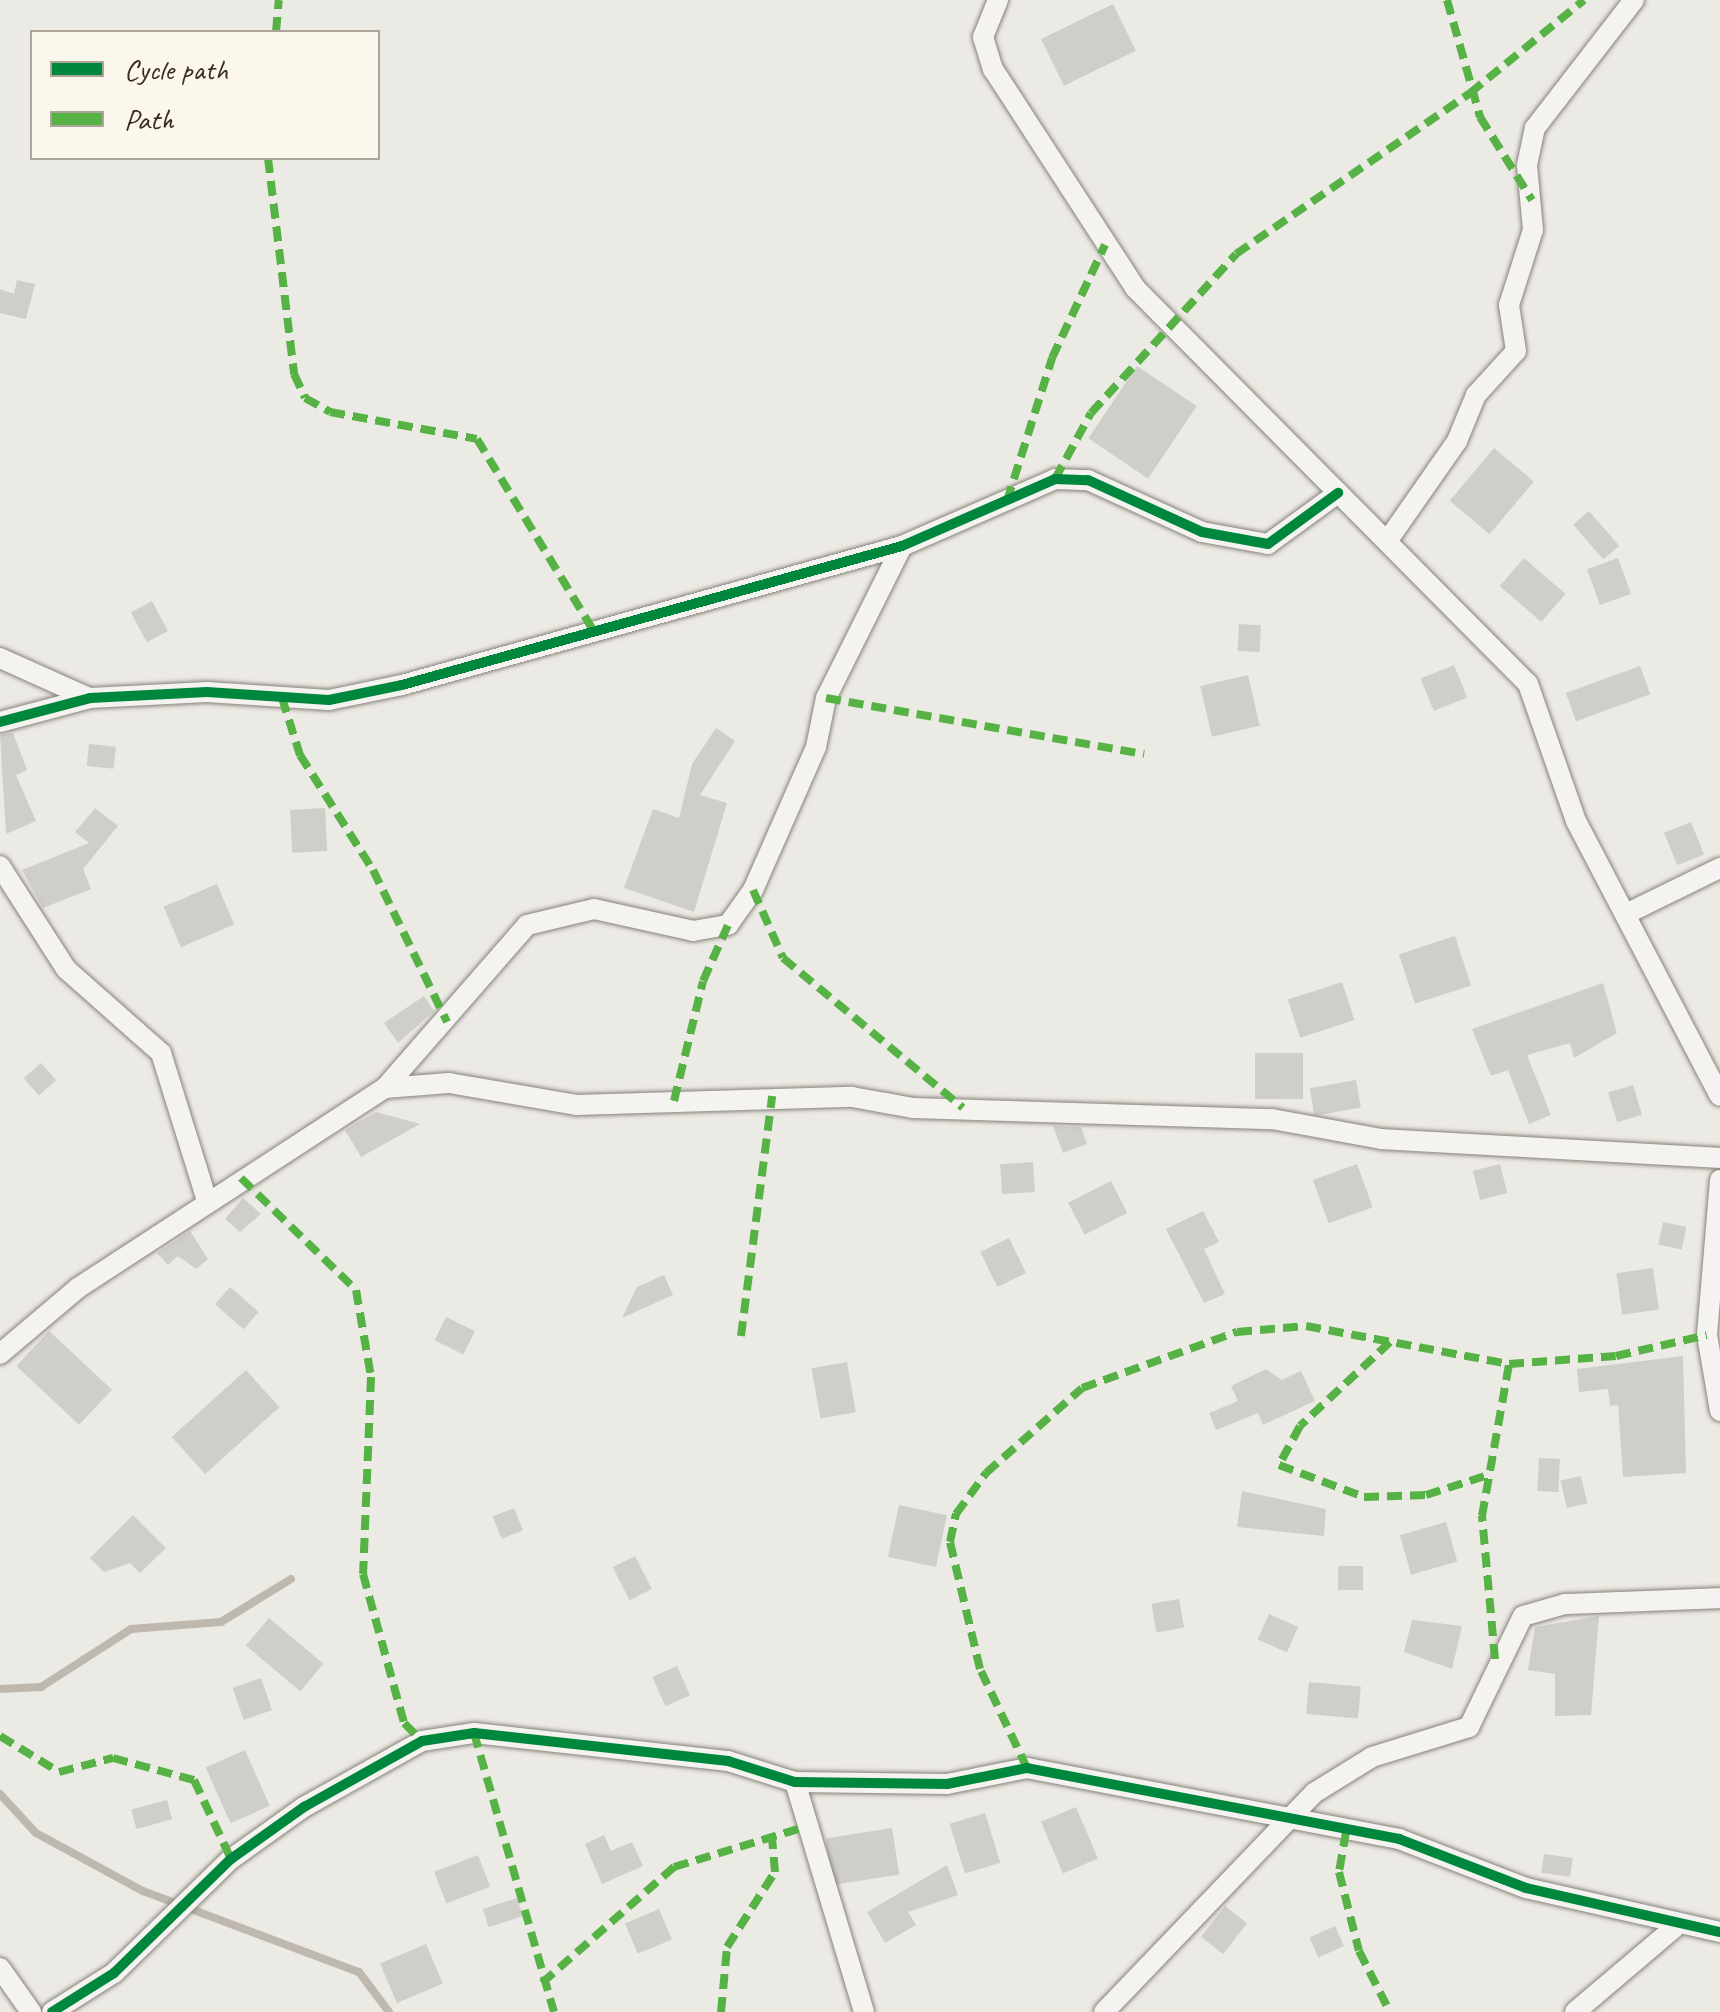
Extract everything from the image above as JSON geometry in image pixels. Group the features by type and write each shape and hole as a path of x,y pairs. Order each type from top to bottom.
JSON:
{"street":[{"path":"998,0 982,37 992,69 1115,260 1168,326 1388,540 1528,684 1576,821 1628,913 1720,1096"},
{"path":"1388,540 1458,440 1476,395 1516,352 1509,306 1533,230 1527,165 1535,128 1634,0"},
{"path":"0,722 90,698 207,692 329,700 902,546 1072,477 1202,532 1268,544 1338,494"},
{"path":"0,1354 78,1288 206,1201 385,1088 539,918 594,909 693,931 728,925 754,890 816,747 826,698 902,546"},
{"path":"0,658 90,698"},
{"path":"0,866 66,969 161,1052 206,1201"},
{"path":"1628,913 1720,868"},
{"path":"385,1088 449,1082 594,1105 772,1096 1272,1119 1381,1139 1720,1158"},
{"path":"1720,1180 1708,1335 1720,1411"},
{"path":"1104,2012 1280,1822 1372,1757 1469,1727 1523,1616 1565,1604 1720,1598"},
{"path":"52,2012 114,1973 230,1859 422,1741 474,1733 650,1750 795,1782 947,1784 1028,1768 1280,1822 1399,1839 1674,1928 1720,1932"},
{"path":"795,1782 864,2012"},
{"path":"1575,2012 1674,1928"},
{"path":"0,1968 31,2012"}],"building":[{"path":"1113,4 1136,51 1064,86 1041,39"},
{"path":"17,280 35,284 26,319 0,313 0,289 14,294"},
{"path":"1137,366 1197,406 1148,478 1088,438"},
{"path":"1494,448 1534,481 1489,534 1450,501"},
{"path":"1589,511 1619,546 1603,559 1573,525"},
{"path":"1524,558 1566,594 1541,622 1500,586"},
{"path":"1618,558 1631,594 1600,605 1587,569"},
{"path":"152,601 168,631 147,642 131,612"},
{"path":"1239,624 1261,625 1260,652 1238,651"},
{"path":"1454,665 1467,697 1434,711 1421,678"},
{"path":"1640,666 1650,694 1576,721 1566,693"},
{"path":"1248,675 1260,726 1212,737 1200,686"},
{"path":"716,728 735,741 700,795 727,803 694,912 624,888 653,809 679,818 692,764"},
{"path":"13,733 27,770 16,775 36,821 6,834 0,735"},
{"path":"89,744 116,747 114,769 87,766"},
{"path":"95,808 118,826 83,869 91,889 43,908 22,870 89,843 75,832"},
{"path":"325,808 327,851 292,853 290,810"},
{"path":"1691,822 1704,854 1677,865 1664,833"},
{"path":"217,884 234,925 181,947 164,907"},
{"path":"1455,936 1471,985 1415,1004 1399,954"},
{"path":"1342,982 1354,1020 1300,1038 1288,1000"},
{"path":"1603,983 1617,1033 1574,1058 1570,1043 1527,1055 1551,1115 1529,1124 1508,1070 1491,1076 1472,1029"},
{"path":"424,996 434,1011 398,1043 384,1023"},
{"path":"1255,1053 1303,1053 1303,1099 1255,1099"},
{"path":"41,1063 56,1080 39,1095 24,1078"},
{"path":"1356,1080 1361,1108 1315,1116 1310,1088"},
{"path":"1633,1085 1642,1115 1617,1122 1608,1093"},
{"path":"376,1112 420,1124 361,1157 345,1130"},
{"path":"1053,1126 1081,1127 1087,1144 1063,1153"},
{"path":"1033,1162 1035,1192 1002,1194 1000,1164"},
{"path":"1357,1164 1373,1207 1329,1223 1313,1180"},
{"path":"1500,1164 1507,1193 1480,1200 1473,1171"},
{"path":"1111,1181 1127,1213 1085,1235 1068,1203"},
{"path":"243,1198 261,1214 240,1232 225,1219"},
{"path":"1203,1211 1219,1242 1204,1249 1225,1294 1204,1303 1166,1229"},
{"path":"1663,1222 1686,1227 1682,1249 1658,1244"},
{"path":"190,1231 208,1259 196,1269 178,1256 168,1265 157,1253"},
{"path":"1009,1238 1026,1273 997,1287 980,1252"},
{"path":"1653,1268 1659,1310 1622,1315 1616,1273"},
{"path":"664,1275 673,1295 622,1318 637,1287"},
{"path":"230,1287 259,1312 244,1329 215,1304"},
{"path":"446,1317 475,1331 463,1354 435,1340"},
{"path":"49,1331 112,1390 79,1425 16,1366"},
{"path":"1683,1356 1686,1473 1623,1477 1618,1405 1610,1406 1608,1389 1579,1392 1577,1369"},
{"path":"847,1362 856,1412 820,1418 812,1368"},
{"path":"1266,1369 1282,1380 1301,1371 1315,1401 1263,1425 1258,1413 1216,1430 1209,1413 1238,1401 1231,1386"},
{"path":"246,1370 279,1407 205,1474 172,1437"},
{"path":"1539,1458 1560,1459 1558,1492 1537,1491"},
{"path":"1581,1476 1587,1503 1567,1508 1561,1481"},
{"path":"1242,1491 1326,1509 1324,1536 1237,1527"},
{"path":"899,1505 947,1515 936,1567 888,1557"},
{"path":"514,1508 523,1530 502,1539 493,1517"},
{"path":"133,1515 166,1548 140,1573 130,1563 104,1572 90,1558"},
{"path":"1446,1522 1457,1561 1411,1575 1400,1535"},
{"path":"635,1556 652,1589 630,1600 613,1567"},
{"path":"1338,1566 1363,1566 1363,1590 1338,1590"},
{"path":"1179,1599 1184,1628 1156,1632 1151,1604"},
{"path":"1269,1614 1298,1627 1287,1653 1258,1640"},
{"path":"1599,1616 1591,1715 1555,1716 1555,1674 1528,1670 1535,1627"},
{"path":"269,1618 323,1664 300,1691 246,1646"},
{"path":"1412,1620 1462,1626 1452,1669 1404,1652"},
{"path":"677,1666 690,1695 665,1706 652,1677"},
{"path":"261,1678 272,1710 244,1720 233,1688"},
{"path":"1309,1682 1361,1687 1358,1718 1306,1714"},
{"path":"245,1750 270,1806 231,1823 206,1767"},
{"path":"167,1800 172,1819 136,1829 131,1810"},
{"path":"1076,1807 1098,1859 1063,1873 1041,1822"},
{"path":"985,1813 1000,1863 965,1874 950,1824"},
{"path":"892,1828 899,1874 833,1885 826,1838"},
{"path":"604,1835 611,1851 632,1842 643,1866 602,1884 585,1844"},
{"path":"1544,1854 1573,1858 1570,1877 1541,1873"},
{"path":"478,1855 490,1887 446,1904 434,1872"},
{"path":"947,1865 958,1895 908,1912 916,1925 885,1943 867,1912"},
{"path":"517,1898 523,1916 489,1927 483,1909"},
{"path":"1225,1906 1247,1923 1223,1954 1201,1937"},
{"path":"659,1909 672,1939 638,1954 625,1923"},
{"path":"1335,1926 1344,1946 1318,1957 1309,1937"},
{"path":"426,1944 443,1984 397,2003 380,1964"}],"waterway":[{"path":"0,1689 41,1687 131,1629 221,1622 291,1579"},
{"path":"0,1794 36,1833 143,1891 359,1972 389,2012"}],"marked path":[{"path":"276,30 279,0"},
{"path":"1447,0 1480,117 1532,200"},
{"path":"1055,479 1091,413 1236,254 1470,93 1584,0"},
{"path":"268,160 294,374 305,398 330,412 477,439 592,628"},
{"path":"1007,501 1052,358 1105,245"},
{"path":"282,698 300,755 373,870 447,1022"},
{"path":"826,698 1144,754"},
{"path":"753,890 783,958 963,1108"},
{"path":"674,1101 703,981 728,925"},
{"path":"741,1336 772,1096"},
{"path":"241,1178 356,1290 371,1377 363,1574 404,1723 422,1741"},
{"path":"1027,1768 980,1669 950,1542 956,1514 986,1473 1082,1388 1237,1332 1306,1326 1509,1364 1616,1356 1707,1335"},
{"path":"1390,1342 1300,1426 1279,1465 1364,1497 1426,1495 1485,1476"},
{"path":"1495,1659 1482,1516 1509,1364"},
{"path":"474,1733 554,2012"},
{"path":"0,1736 59,1772 113,1758 194,1780 231,1859"},
{"path":"542,1983 674,1867 805,1827"},
{"path":"1346,1832 1339,1872 1359,1951 1390,2012"},
{"path":"721,2012 727,1947 775,1872 772,1839"}],"cycle path":[{"path":"0,722 90,698 207,692 329,700 402,685 902,546 1055,479 1088,480 1202,532 1268,544 1338,493"},
{"path":"52,2012 114,1973 231,1859 304,1807 422,1741 474,1733 728,1761 795,1782 947,1784 1027,1768 1399,1839 1526,1888 1720,1932"}]}
